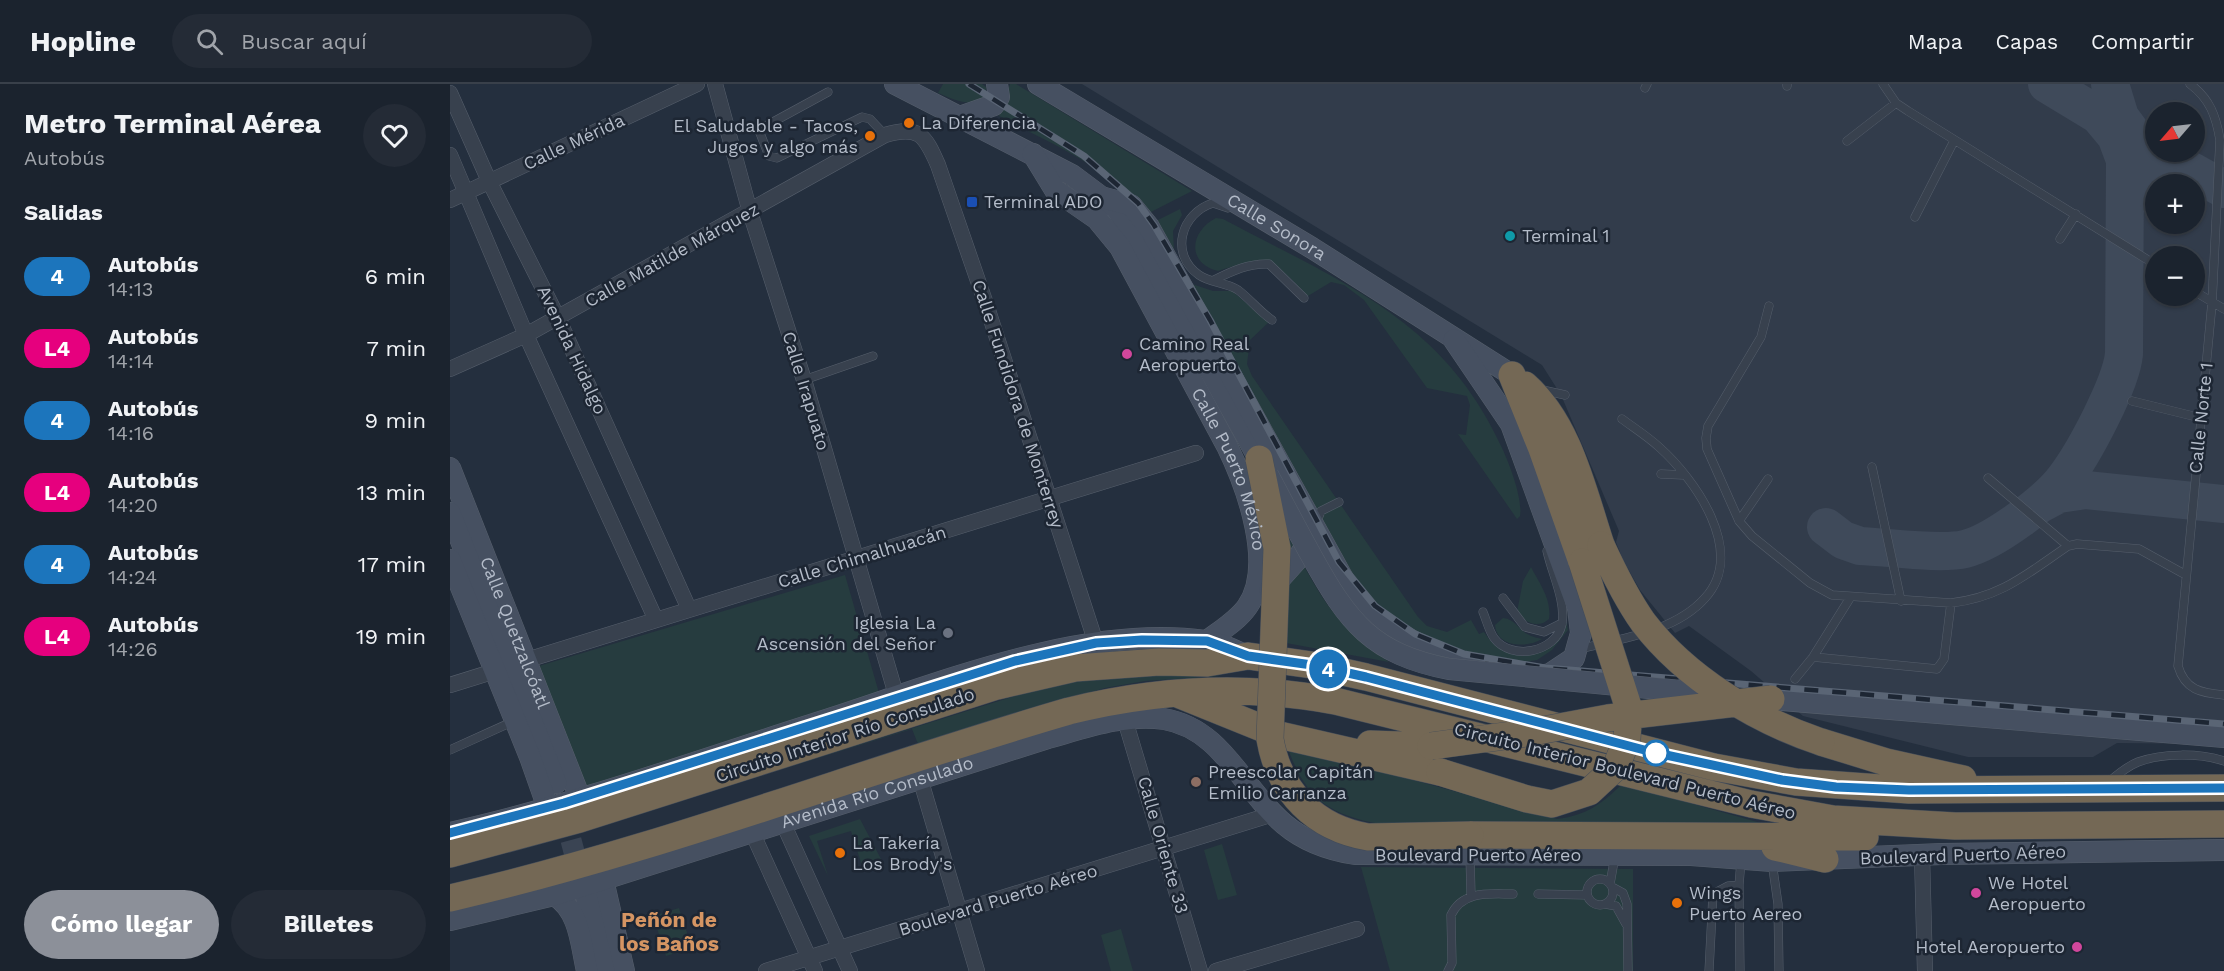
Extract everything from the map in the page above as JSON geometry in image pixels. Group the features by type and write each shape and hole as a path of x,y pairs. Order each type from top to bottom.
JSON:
{"highway":[{"path":"450,898 593,862 1105,702 1173,693 1279,735 1440,772 1527,800 1552,804 1589,792 1616,767 1628,739 1629,709 1563,440 1542,403 1520,382"},
{"path":"1259,459 1277,548 1270,739 1275,762 1287,787 1307,811 1353,834 1470,846 1718,836 1905,837 1955,826"},
{"path":"1591,553 1638,614 1676,656 1714,688 1752,712 1797,734 1886,762 2020,789"},
{"path":"1248,656 1312,665 1366,677 1652,752 1767,778 1873,789 2224,788"},
{"name":"Circuito Interior Río Consulado","path":"450,854 542,831 997,686 1040,675 1112,664 1207,663 1248,656"},
{"name":"Circuito Interior Boulevard Puerto Aéreo","path":"1173,693 1233,689 1288,692 1381,712 1762,806 1867,822 1955,826 2224,824"},
{"path":"1251,723 1290,727 1363,743 1431,746 1527,733 1608,718 1771,699"},
{"path":"694,783 746,745"},
{"path":"884,790 936,753"},
{"path":"1718,836 1825,860"}],"street":[{"name":"Calle Mérida","path":"450,200 697,84"},
{"name":"Calle Irapuato","path":"715,84 750,212 804,380 897,698"},
{"path":"895,84 957,118 1072,175 1105,198 1133,232 1340,605 1365,633 1407,659 1449,669 2224,738"},
{"path":"957,118 994,105 999,97 997,84"},
{"name":"Calle Sonora","path":"1038,84 1312,248 1520,382"},
{"name":"Avenida Hidalgo","path":"450,93 489,181 558,318 689,609"},
{"name":"Calle Fundidora de Monterrey","path":"887,134 907,130 919,133 930,147 938,165 1096,643"},
{"name":"Calle Matilde Márquez","path":"450,369 558,318 887,134"},
{"name":"Calle Puerto México","path":"1033,154 1055,190 1097,219 1120,247 1234,461 1252,512 1257,552 1257,583 1251,601 1240,615 1207,641"},
{"name":"Avenida Hidalgo","path":"450,155 526,335 656,620"},
{"path":"1105,198 1131,205 1140,213 1184,271 1315,531 1341,577 1362,606 1387,627 1419,645 1477,669 1537,677 1569,664 1578,650 1581,633 1578,608 1511,424 1454,340"},
{"name":"Calle Chimalhuacán","path":"527,660 1049,501 1196,453"},
{"name":"Calle Quetzalcóatl","path":"450,468 580,798"},
{"path":"451,515 556,783"},
{"path":"1240,615 1281,579 1296,561 1315,531"},
{"name":"Calle Quetzalcóatl","path":"450,560 548,808"},
{"path":"450,833 548,808 1015,661 1096,643 1142,640 1207,641 1248,656"},
{"path":"450,685 495,671"},
{"name":"Avenida Río Consulado","path":"450,920 554,896 920,778 1066,733 1125,720 1162,719 1191,727 1203,734 1226,756 1273,814"},
{"name":"Calle Oriente 33","path":"1125,720 1200,971"},
{"path":"920,778 977,971"},
{"name":"Boulevard Puerto Aéreo","path":"766,971 812,964 840,948 1273,814 1298,835 1340,852 1372,856 1470,846 1616,855 1691,855 1772,861 1922,855 2224,850"},
{"path":"783,822 850,971"},
{"path":"752,832 812,964"},
{"path":"1922,855 1925,971"},
{"path":"603,880 624,971"},
{"path":"585,891 604,971"},
{"path":"554,896 569,907 575,919 587,971"},
{"path":"1216,971 1357,929"}],"lane":[{"path":"1883,84 1896,103 2145,258"},
{"name":"Calle Norte 1","path":"2190,84 2211,105 2217,120 2220,140 2212,303 2178,666 2181,675 2193,690 2224,695"},
{"path":"828,93 762,128 760,133 770,156 777,158 862,117 870,119 887,134"},
{"path":"1847,141 1896,103"},
{"path":"1915,217 1954,141"},
{"path":"1272,320 1257,310 1239,291 1184,271 1181,247 1183,232 1195,212 1213,203 1224,205 1278,239 1312,248"},
{"path":"2060,238 2076,214"},
{"path":"1214,280 1239,269 1258,264 1269,264 1304,298"},
{"path":"2205,298 2224,309"},
{"path":"1769,306 1761,337 1708,426 1707,449 1739,521 1752,537 1810,583 1832,595 1850,598 1951,603 1983,597 2016,584 2068,546 2085,544 2139,549 2186,575"},
{"path":"804,380 873,356"},
{"path":"1520,382 1565,395"},
{"path":"2132,401 2200,418"},
{"path":"1578,650 1666,624 1693,609 1706,598 1714,586 1721,554 1719,538 1705,504 1684,475 1659,447 1622,419"},
{"path":"1872,467 1901,601"},
{"path":"1661,474 1684,475"},
{"path":"1988,477 2068,546"},
{"path":"1739,521 1768,479"},
{"path":"1483,612 1494,638 1507,647 1526,652 1545,646 1558,635 1562,623 1562,608 1540,516 1539,498"},
{"path":"1315,531 1321,511 1339,502"},
{"path":"1503,598 1525,627 1544,632 1562,623"},
{"path":"1795,679 1814,657 1850,598"},
{"path":"1814,657 1937,669 1944,659 1951,603"},
{"path":"450,750 515,720"},
{"path":"2101,789 2137,762 2160,757 2193,756 2224,761"},
{"path":"1470,846 1471,895"},
{"path":"1605,903 1612,896 1611,885 1616,855"},
{"path":"1740,971 1741,860"},
{"path":"1772,861 1778,904 1779,971"},
{"path":"1628,928 1616,906 1605,903 1594,904 1587,895 1588,885 1596,879 1607,880 1623,893 1627,904 1628,928 1628,971"},
{"path":"1709,971 1713,894 1728,886 1739,885"},
{"path":"1448,971 1452,963 1451,915 1454,908 1471,895 1513,894"},
{"path":"1538,894 1587,895"}],"shaded area":[{"path":"1082,84 2224,84 2224,744 2117,743 2093,757 1968,757 1803,716 1751,671 1689,626 1675,633 1640,590 1623,560 1616,542 1619,531 1561,395 1542,365"}],"green space":[{"path":"943,84 982,84 986,87 986,96 982,102 959,101 938,93"},
{"path":"1010,84 1016,84 1192,191 1145,215 1115,183 1097,170 999,116"},
{"path":"1180,209 1182,215 1173,231 1174,251 1152,223"},
{"path":"1216,218 1223,219 1347,285 1384,308 1418,335 1449,366 1477,402 1501,446 1511,471 1519,500 1520,516 1517,519 1458,434 1466,435 1470,405 1467,396 1427,388 1364,300 1344,285 1331,282 1308,296 1277,267 1268,263 1249,263 1218,271 1208,267 1196,254 1195,246 1201,231"},
{"path":"1192,284 1213,291 1232,291 1269,322 1250,340 1247,364 1252,376 1418,617 1427,626 1447,632 1471,620 1479,634 1484,632 1494,644 1517,655 1530,655 1552,644 1566,619 1568,630 1552,650 1537,660 1509,665 1467,657 1395,625 1353,585"},
{"path":"1286,532 1317,589 1339,620 1369,648 1389,662 1286,643"},
{"path":"1531,567 1549,605 1549,619 1540,624 1528,622 1517,612 1523,581"},
{"path":"845,575 879,693 587,788 539,666"},
{"path":"1503,618 1509,619 1528,634 1542,639 1521,645 1507,642 1497,633 1495,625"},
{"path":"1204,674 1222,676 1145,681 1105,688 918,744 912,729 738,783 1040,688 1096,678"},
{"path":"1287,746 1557,819 1585,812 1622,784 1775,827 1380,824 1345,815 1320,800 1302,778"},
{"path":"860,819 881,859 862,866 851,831 817,841 828,876 809,836"},
{"path":"1222,844 1237,895 1218,900 1204,850"},
{"path":"1361,867 1633,869 1633,971 1390,971"},
{"path":"679,908 692,948 666,956 653,916"},
{"path":"1121,929 1133,971 1111,971 1101,935"}],"taxiway":[{"path":"2047,84 2145,143"},
{"path":"2110,84 2120,117 2134,136"},
{"path":"1826,527 1843,540 1860,546 1928,551 1965,549 1977,545 2020,520 2046,498 2073,467 2109,400 2124,354 2125,160 2116,136 2096,112"},
{"path":"2175,162 2224,189"},
{"path":"2132,198 2142,183 2149,178 2163,172 2189,171"},
{"path":"2040,504 2059,494 2086,490 2224,504"}],"tunnel":[{"path":"563,810 581,878"}],"railway":[{"path":"969,84 1084,156 1138,203 1154,225 1210,320 1339,562 1375,606 1415,634 1464,654 1545,668 2224,724"}],"bus line":[{"name":"4","path":"450,833 564,803 1015,661 1096,643 1181,639 1207,641 1248,656 1312,665 1366,677 1652,752 1767,778 1836,787 1909,790 2224,788"}],"place":[{"name":"La Diferencia","path":"909,123"},
{"name":"El Saludable - Tacos, Jugos y algo más","path":"870,136"},
{"name":"Terminal ADO","path":"972,202"},
{"name":"Terminal 1","path":"1510,236"},
{"name":"Camino Real Aeropuerto","path":"1127,354"},
{"name":"Iglesia La Ascensión del Señor","path":"948,633"},
{"name":"Preescolar Capitán Emilio Carranza","path":"1196,782"},
{"name":"La Takería Los Brody's","path":"840,853"},
{"name":"We Hotel Aeropuerto","path":"1976,893"},
{"name":"Wings Puerto Aereo","path":"1677,903"},
{"name":"Hotel Aeropuerto","path":"2077,947"}],"district":[{"name":"Peñón de los Baños","path":"669,932"}]}
